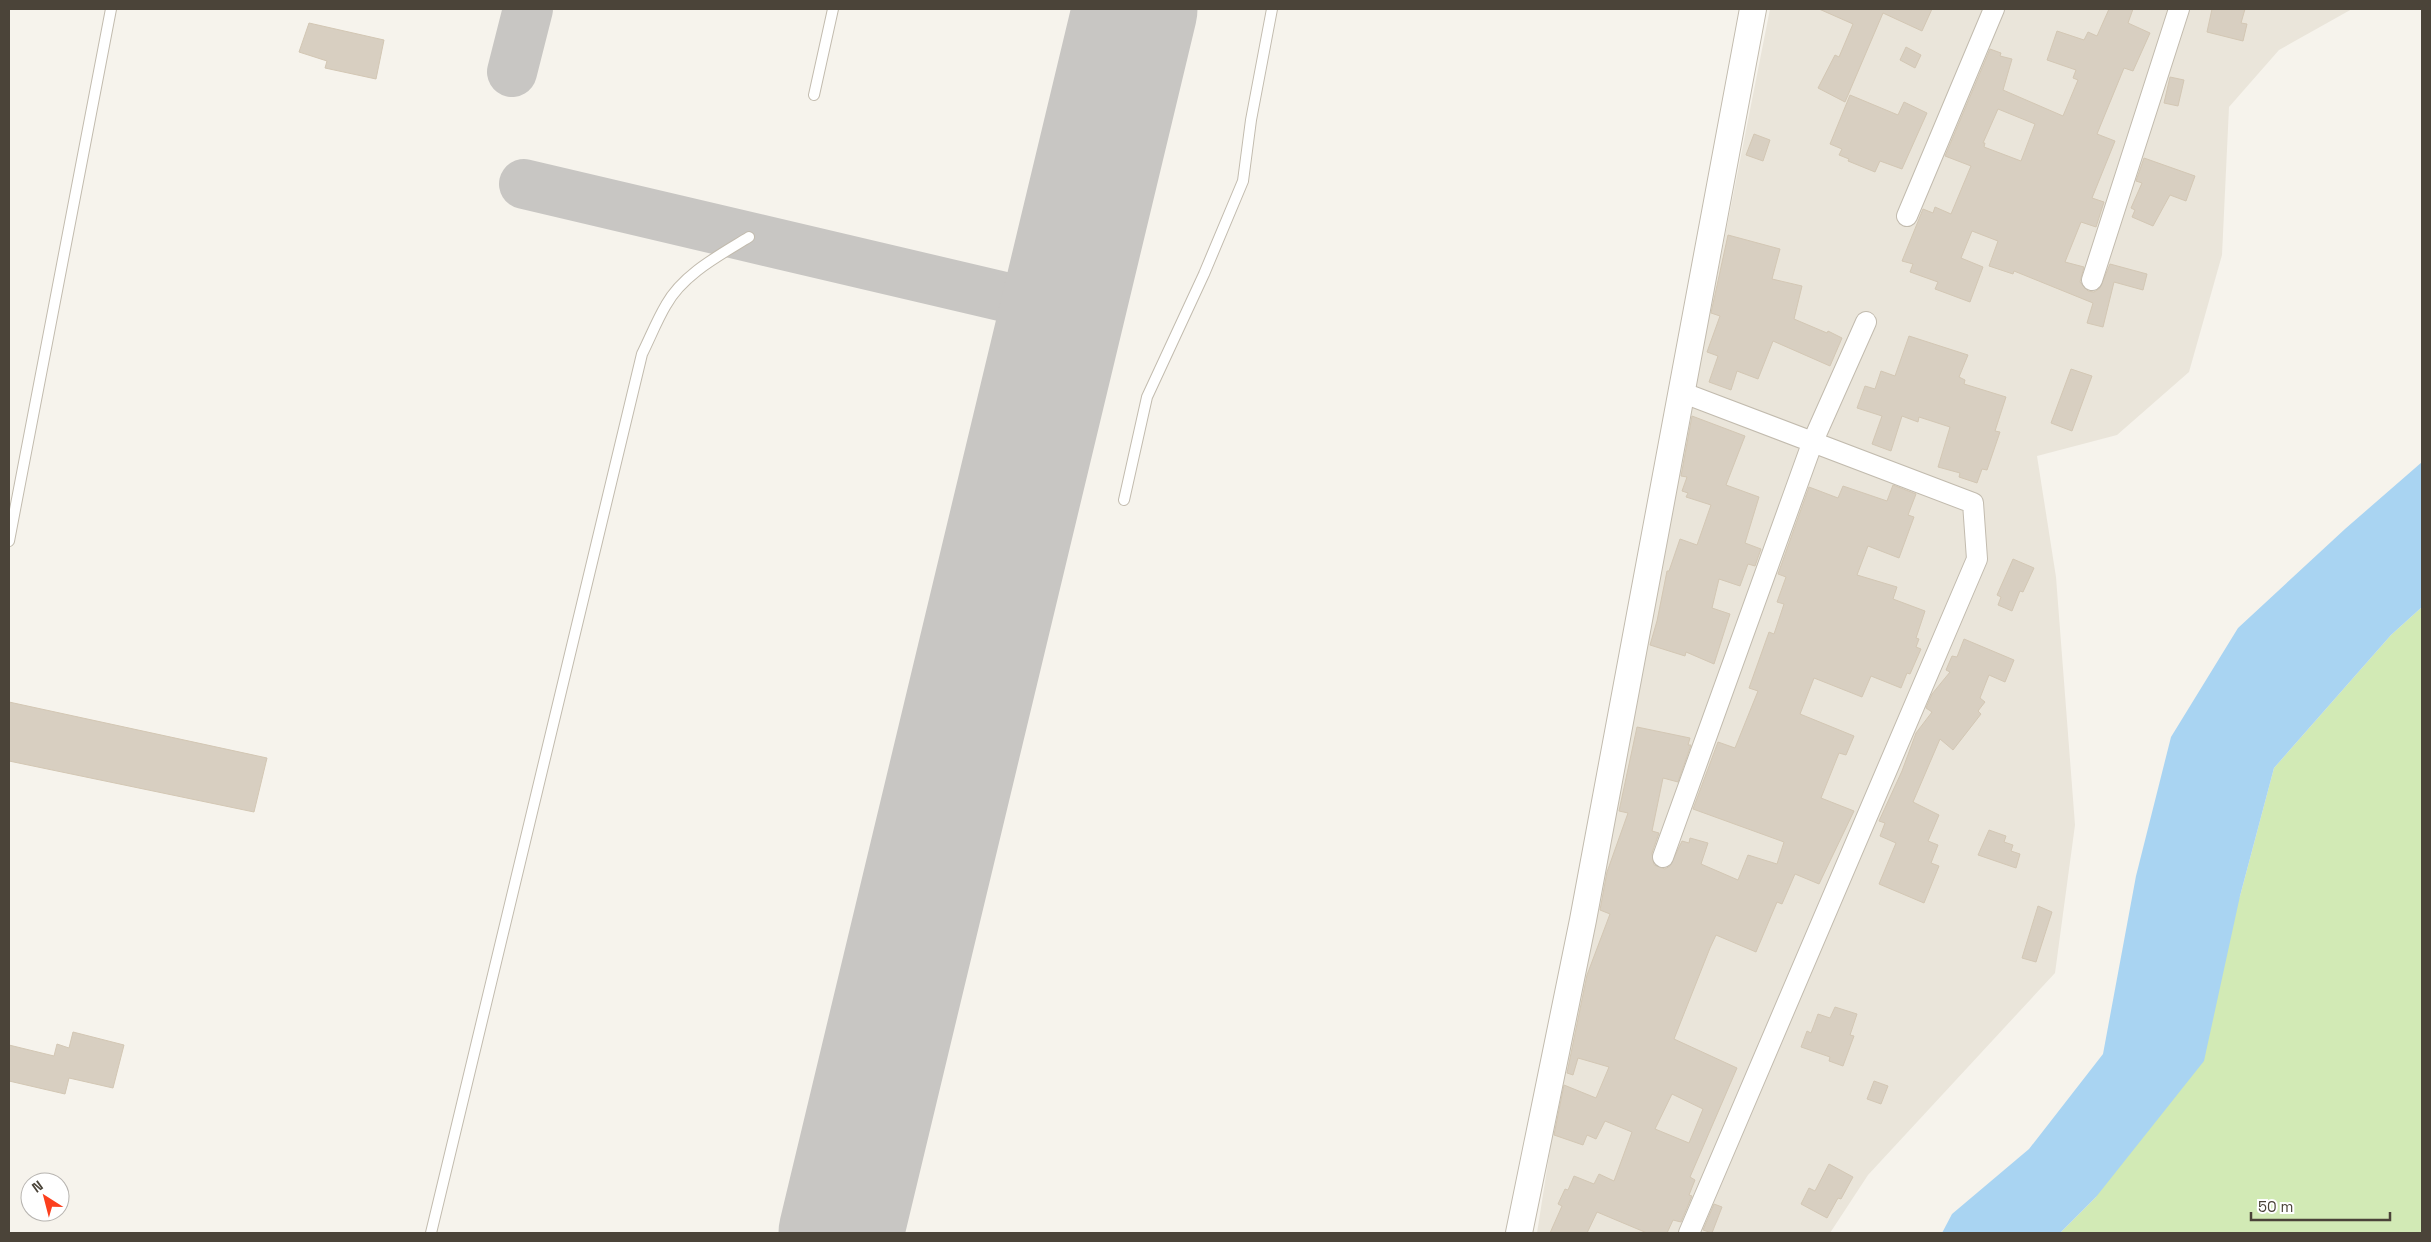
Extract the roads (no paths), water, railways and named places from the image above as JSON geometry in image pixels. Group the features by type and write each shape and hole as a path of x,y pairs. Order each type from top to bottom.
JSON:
{"street":[{"path":"1519,1233 1583,920 1753,9"},
{"path":"1907,216 1994,9"},
{"path":"2092,280 2179,9"},
{"path":"1663,857 1813,441 1866,322"},
{"path":"1681,392 1974,503 1977,559 1689,1233"}],"lane":[{"path":"9,541 111,9"},
{"path":"814,95 833,9"},
{"path":"1124,500 1147,397 1204,274 1243,180 1251,120 1272,9"},
{"path":"431,1233 642,354 666,304 680,286 708,263 749,237"}],"water":[{"path":"2422,462 2422,607 2391,635 2274,768 2240,896 2204,1061 2096,1197 2060,1233 1942,1233 1952,1214 2029,1149 2103,1054 2136,876 2171,737 2238,628 2345,529"}]}
